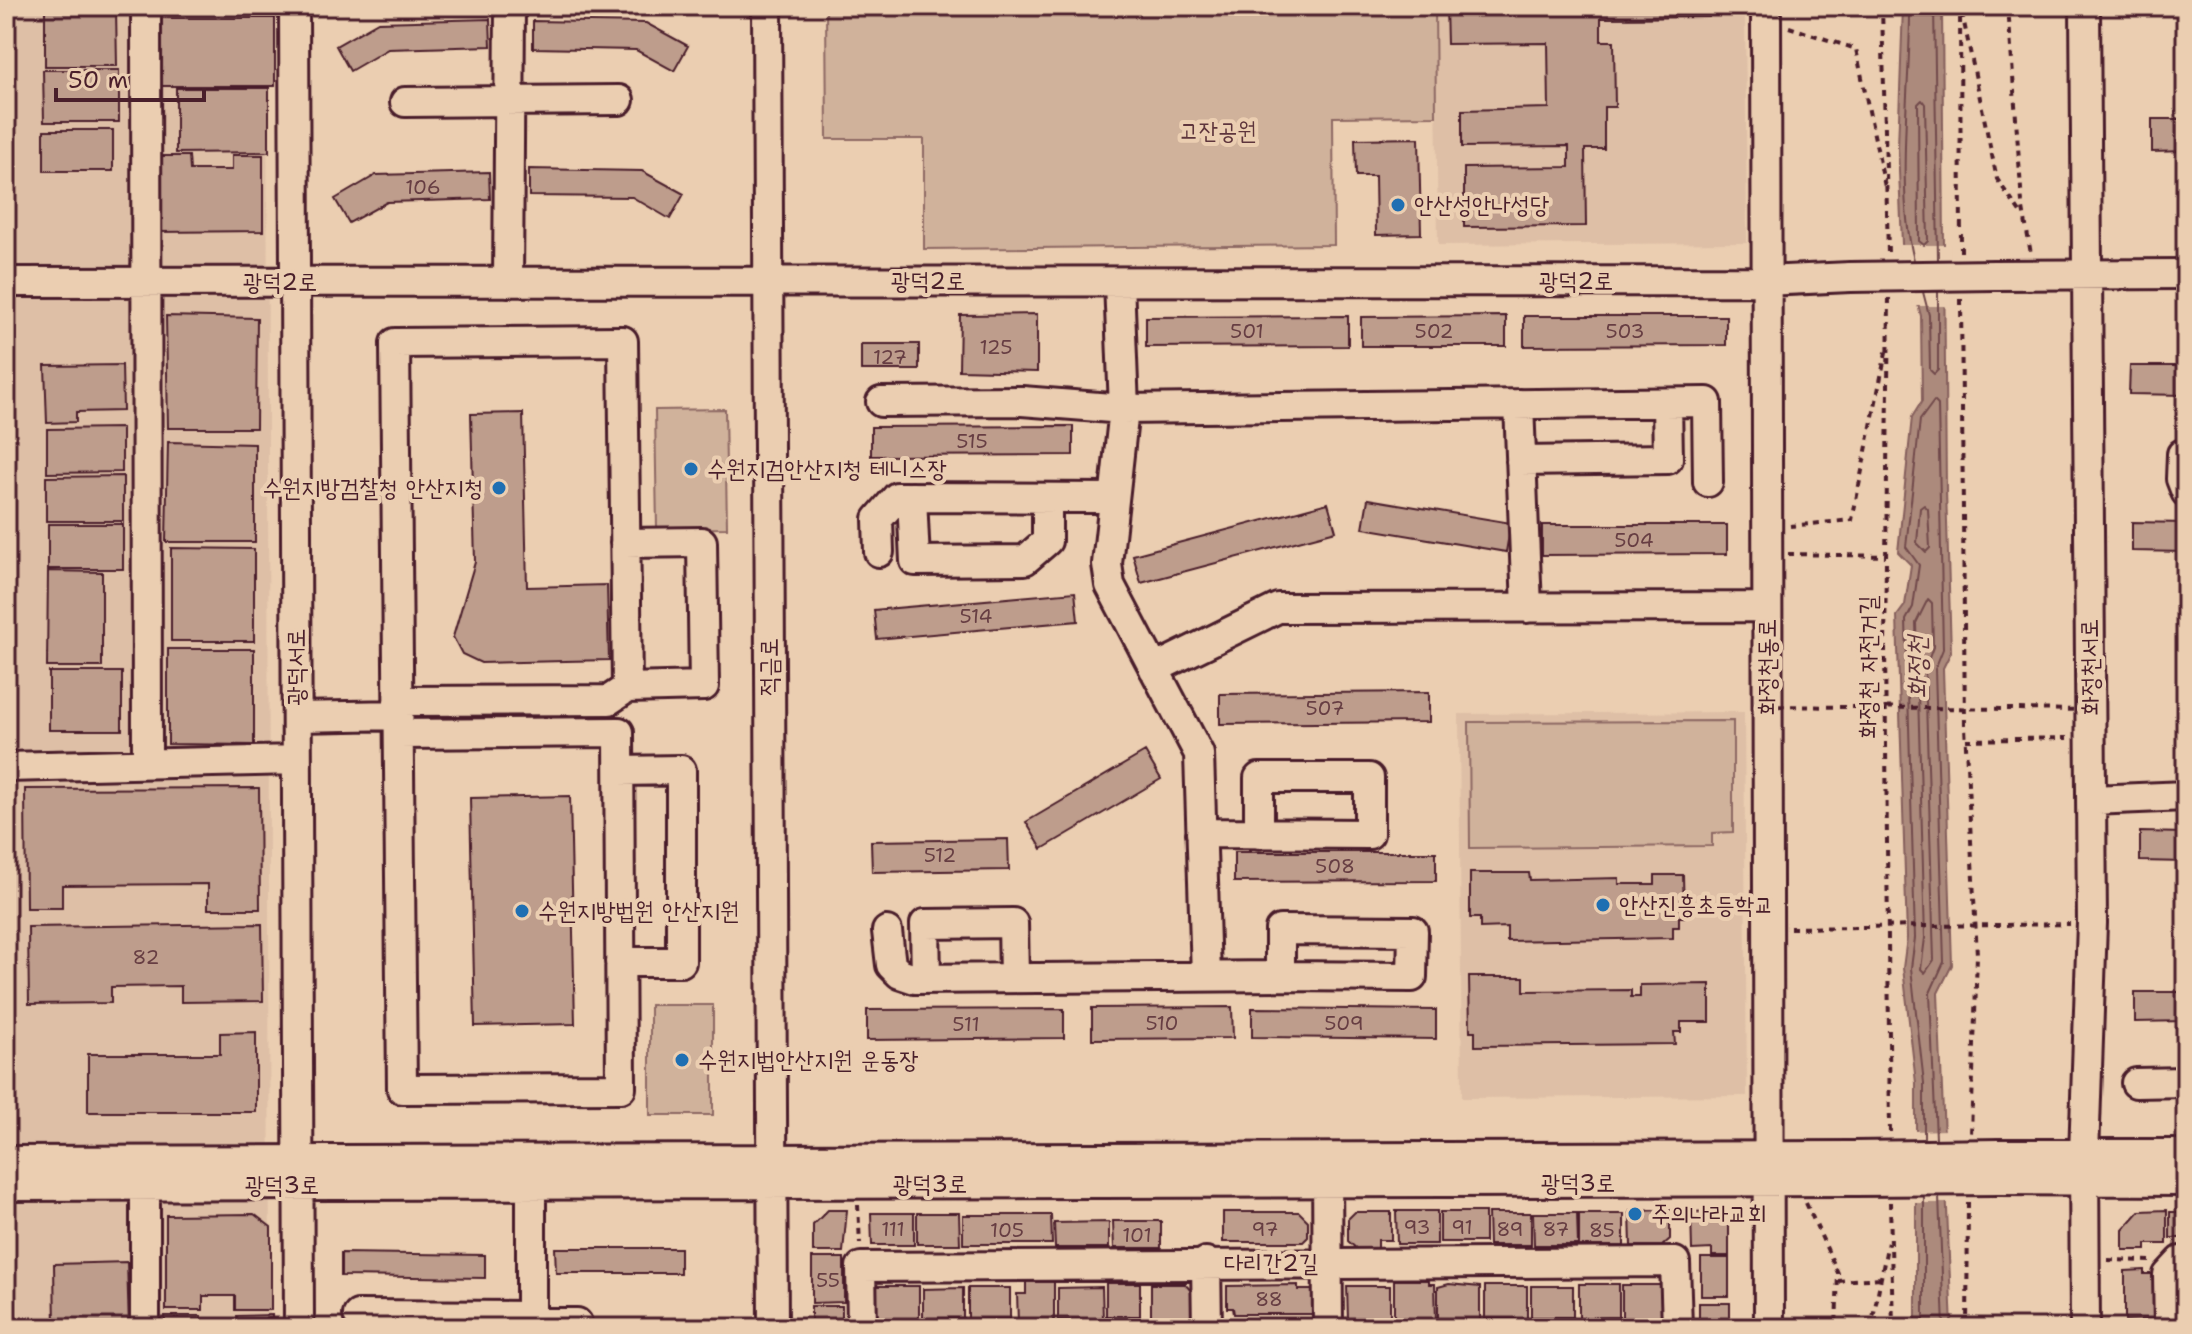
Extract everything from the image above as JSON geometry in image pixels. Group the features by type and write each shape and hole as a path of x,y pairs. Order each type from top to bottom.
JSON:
{"street":[{"path":"146,6 147,763"},
{"name":"광덕서로","path":"294,6 299,1328"},
{"path":"508,282 510,6"},
{"name":"적금로","path":"767,6 773,1328"},
{"name":"화정천서로","path":"2085,6 2092,800 2092,923 2084,1168 2085,1328"},
{"name":"화정천동로","path":"1766,13 1769,1328"},
{"path":"405,102 619,100"},
{"path":"2035,274 2186,274"},
{"name":"광덕2로","path":"6,282 1766,281 2035,274"},
{"path":"1119,282 1124,409 1107,564 1110,585 1199,754 1206,976"},
{"path":"297,717 398,717 619,732 621,1088 402,1089 398,717 395,343 623,341 627,688"},
{"path":"881,402 1022,401 1124,409 1707,402 1708,482"},
{"path":"1521,461 1668,459 1667,403"},
{"path":"1519,404 1527,608"},
{"path":"2186,453 2182,454 2181,479 2186,492"},
{"path":"879,552 878,519 897,497 1114,498"},
{"path":"912,497 915,561 1025,560 1038,553 1047,541 1047,498"},
{"path":"398,717 609,700 627,688 704,686 702,542 625,543"},
{"path":"1154,669 1278,608 1767,607"},
{"path":"6,767 295,760"},
{"path":"620,771 681,770 681,962 620,962"},
{"path":"2092,800 2186,796"},
{"path":"1201,833 1259,834"},
{"path":"926,979 925,924 1013,923 1014,978"},
{"path":"887,931 891,965 900,974 926,979 1412,977 1413,931 1280,930 1280,976"},
{"path":"2136,1083 2186,1082"},
{"path":"2084,1168 2186,1154"},
{"name":"광덕3로","path":"6,1161 531,1185 773,1172 857,1184 1327,1171"},
{"path":"1854,1168 2084,1168 2186,1181"},
{"name":"광덕3로","path":"6,1186 145,1186 298,1173 1854,1168"},
{"name":"광덕3로","path":"1769,1170 1797,1182 1854,1168"},
{"path":"1327,1171 1328,1328"},
{"path":"531,1185 531,1322"},
{"path":"145,1186 145,1328"},
{"path":"2169,1328 2168,1275 2184,1261"},
{"path":"1206,1262 1207,1328"},
{"name":"다리간2길","path":"861,1267 1206,1262 1675,1262 1677,1328"},
{"path":"861,1267 862,1328"},
{"path":"358,1315 454,1322 577,1323 577,1328"}],"path":[{"path":"1882,6 1888,258"},
{"path":"1960,6 1997,179 2026,222"},
{"path":"1960,6 1961,269"},
{"path":"2008,6 2026,222 2035,274"},
{"path":"1766,13 1856,49 1888,197"},
{"path":"1961,285 1966,740 1976,927 1970,1139"},
{"name":"화정천 자전거길","path":"1889,288 1886,556 1890,1141"},
{"path":"1767,541 1852,520 1889,337"},
{"path":"1767,541 1886,556"},
{"path":"1767,706 2091,724"},
{"path":"1966,740 2091,724"},
{"path":"1768,928 2092,923"},
{"path":"1797,1182 1838,1273 1836,1328"},
{"path":"857,1184 861,1267"},
{"path":"1890,1187 1893,1328"},
{"path":"1967,1328 1968,1200"},
{"path":"1871,1328 1890,1232"},
{"path":"2084,1260 2184,1261"},
{"path":"1838,1281 1881,1278"}],"shaded area":[{"path":"6,6 267,6 270,1328 6,1328"},
{"path":"1435,6 1745,6 1747,243 1438,245"},
{"name":"안산진흥초등학교","path":"1744,712 1747,1096 1462,1098 1459,714"}],"green space":[{"name":"고잔공원","path":"826,6 1435,6 1436,116 1333,117 1334,245 924,249 924,139 827,139"},
{"name":"수원지검안산지청 테니스장","path":"725,409 727,528 657,529 655,410"},
{"path":"1733,721 1733,832 1712,833 1712,846 1470,848 1469,722"},
{"name":"수원지법안산지원 운동장","path":"650,1005 713,1005 713,1115 650,1115"}],"water":[{"name":"화정천","path":"1903,6 1942,6 1946,490 1951,652 1943,668 1952,965 1938,993 1952,1328 1916,1328 1916,1083 1903,968 1907,938 1897,616 1905,605 1911,565 1898,552 1912,417 1922,401 1921,316 1902,244 1898,147"}],"pier":[{"path":"1898,245 1950,245 1950,306 1914,306"},
{"path":"1948,1130 1951,1203 1912,1203 1912,1131"}],"building":[{"path":"1446,6 1709,6 1709,17 1601,18 1601,41 1614,41 1615,107 1604,107 1604,149 1585,149 1586,226 1464,227 1464,168 1569,167 1569,146 1462,147 1462,110 1549,108 1548,43 1447,44"},
{"path":"45,10 116,10 117,66 45,66"},
{"path":"157,18 275,18 275,86 158,86"},
{"path":"490,19 491,46 388,49 350,71 336,46 378,22"},
{"path":"533,21 646,23 688,46 674,71 636,50 533,48"},
{"path":"43,70 119,70 119,122 44,122"},
{"path":"176,88 269,88 269,152 176,153"},
{"path":"2152,119 2186,119 2186,151 2152,152"},
{"path":"44,130 113,130 113,171 44,171"},
{"name":"안산성안나성당","path":"1419,138 1421,234 1376,235 1375,176 1356,176 1355,139"},
{"path":"232,155 263,155 263,231 156,232 155,156 189,156 190,170 232,170"},
{"path":"529,169 642,171 684,194 670,219 632,197 529,196"},
{"path":"489,172 490,199 387,202 349,223 335,199 376,175"},
{"path":"1037,314 1037,372 959,370 960,315"},
{"path":"166,316 257,318 256,428 168,428"},
{"path":"1348,316 1348,346 1146,347 1146,317"},
{"path":"1506,316 1506,346 1361,346 1361,317"},
{"path":"1524,316 1726,316 1726,345 1524,346"},
{"path":"861,344 919,344 919,370 861,370"},
{"path":"122,365 123,411 76,412 76,422 47,423 45,366"},
{"path":"2130,366 2186,366 2186,395 2129,394"},
{"name":"수원지방검찰청 안산지청","path":"523,413 527,587 607,585 609,660 481,663 462,654 453,637 475,562 471,414"},
{"path":"1073,426 1073,455 871,456 871,427"},
{"path":"122,428 122,472 47,473 47,429"},
{"path":"168,442 255,444 255,542 166,542"},
{"path":"123,476 123,521 46,521 46,477"},
{"path":"1368,499 1511,523 1506,552 1363,528"},
{"path":"1328,503 1336,531 1141,583 1133,555"},
{"path":"2132,522 2186,523 2186,552 2132,551"},
{"path":"48,524 123,524 123,569 48,569"},
{"path":"1542,525 1727,525 1727,554 1542,555"},
{"path":"171,548 254,549 254,641 171,641"},
{"path":"48,571 102,572 102,667 47,667"},
{"path":"1075,592 1078,621 877,639 874,610"},
{"path":"168,649 254,649 254,745 168,744"},
{"path":"49,672 122,672 122,730 49,730"},
{"path":"1429,692 1429,722 1220,724 1220,694"},
{"path":"1145,752 1161,779 1042,849 1026,822"},
{"path":"259,788 260,909 208,909 208,884 62,885 62,908 26,908 25,789"},
{"name":"수원지방법원 안산지원","path":"570,796 575,1024 475,1026 470,798"},
{"path":"2140,832 2186,833 2186,862 2140,861"},
{"path":"1008,839 1009,870 872,872 871,841"},
{"path":"1234,852 1436,852 1436,881 1234,882"},
{"name":"안산진흥초등학교","path":"1470,873 1529,873 1530,880 1619,878 1619,884 1655,884 1655,875 1683,875 1684,917 1679,917 1679,927 1673,927 1673,938 1507,941 1507,927 1480,928 1480,918 1470,918"},
{"path":"262,924 263,1001 181,1002 181,986 111,987 111,1003 29,1004 28,927"},
{"name":"안산진흥초등학교","path":"1469,977 1524,977 1524,991 1631,990 1631,997 1640,997 1640,985 1710,984 1710,1022 1681,1022 1681,1032 1674,1032 1675,1044 1475,1046 1475,1031 1470,1031"},
{"path":"2135,992 2186,992 2186,1021 2135,1022"},
{"path":"1232,1007 1233,1038 1092,1039 1092,1008"},
{"path":"1252,1008 1436,1010 1436,1039 1252,1037"},
{"path":"1064,1009 1064,1038 867,1040 867,1010"},
{"path":"256,1032 256,1112 88,1112 88,1054 220,1054 220,1033"},
{"path":"828,1210 847,1210 843,1252 813,1252 813,1225"},
{"path":"1670,1210 1670,1239 1662,1246 1631,1246 1630,1211"},
{"path":"2167,1210 2167,1244 2146,1244 2146,1250 2123,1250 2123,1230 2140,1211"},
{"path":"1396,1211 1437,1211 1437,1244 1397,1244"},
{"path":"1713,1211 1729,1226 1729,1256 1712,1256 1712,1249 1692,1250 1691,1212"},
{"path":"1223,1212 1299,1212 1308,1221 1308,1237 1303,1242 1223,1242"},
{"path":"1355,1212 1391,1212 1391,1240 1378,1240 1378,1250 1358,1250 1348,1241 1348,1219"},
{"path":"1440,1212 1485,1212 1485,1242 1440,1242"},
{"path":"2170,1212 2186,1212 2186,1238 2170,1238"},
{"path":"871,1213 914,1213 914,1245 872,1245"},
{"path":"917,1213 959,1213 960,1244 917,1244"},
{"path":"1488,1213 1531,1213 1531,1245 1489,1245"},
{"path":"1533,1213 1577,1213 1578,1245 1534,1245"},
{"path":"254,1214 271,1227 271,1310 235,1310 235,1296 203,1296 203,1310 166,1310 166,1215"},
{"path":"1579,1214 1624,1214 1624,1246 1579,1246"},
{"path":"963,1215 1051,1215 1052,1244 963,1244"},
{"path":"1113,1221 1161,1221 1161,1248 1114,1248"},
{"path":"1109,1222 1109,1248 1055,1248 1054,1223"},
{"path":"555,1248 680,1248 680,1273 556,1273"},
{"path":"341,1253 485,1255 485,1278 341,1276"},
{"path":"812,1258 844,1258 844,1302 812,1303"},
{"path":"1701,1258 1729,1258 1729,1296 1701,1296"},
{"path":"127,1262 129,1328 55,1328 54,1264"},
{"path":"2144,1270 2144,1274 2154,1274 2155,1319 2125,1320 2125,1271"},
{"path":"1026,1279 1054,1279 1054,1321 1018,1322 1017,1294 1026,1294"},
{"path":"1394,1280 1429,1280 1429,1284 1435,1284 1436,1321 1394,1321"},
{"path":"1106,1283 1140,1283 1140,1316 1106,1316"},
{"path":"1151,1284 1185,1284 1192,1292 1193,1319 1151,1320"},
{"path":"1449,1284 1480,1287 1480,1320 1438,1321 1438,1287"},
{"path":"1579,1284 1619,1284 1619,1317 1579,1318"},
{"path":"1298,1285 1298,1290 1312,1290 1312,1314 1234,1314 1233,1308 1227,1308 1227,1286"},
{"path":"1622,1285 1665,1285 1665,1320 1622,1320"},
{"path":"877,1286 919,1286 919,1322 877,1322"},
{"path":"1347,1286 1390,1286 1390,1319 1348,1320"},
{"path":"1485,1286 1527,1286 1527,1319 1485,1319"},
{"path":"1531,1286 1573,1286 1573,1317 1531,1317"},
{"path":"1102,1287 1103,1319 1058,1320 1058,1288"},
{"path":"963,1288 963,1318 923,1319 923,1289"},
{"path":"968,1288 1010,1288 1010,1319 968,1320"},
{"path":"1699,1303 1730,1303 1730,1328 1699,1328"},
{"path":"811,1306 842,1306 842,1328 811,1328"},
{"path":"272,1315 272,1328 237,1328 237,1316"},
{"path":"165,1316 201,1316 201,1328 165,1328"},
{"path":"2125,1323 2155,1323 2155,1328 2125,1328"},
{"path":"1487,1325 1523,1325 1523,1328 1487,1328"}],"place":[{"name":"안산성안나성당","path":"1398,205"},
{"name":"수원지검안산지청 테니스장","path":"691,469"},
{"name":"수원지방검찰청 안산지청","path":"499,488"},
{"name":"안산진흥초등학교","path":"1603,905"},
{"name":"수원지방법원 안산지원","path":"522,911"},
{"name":"수원지법안산지원 운동장","path":"682,1060"},
{"name":"주의나라교회","path":"1635,1214"}]}
